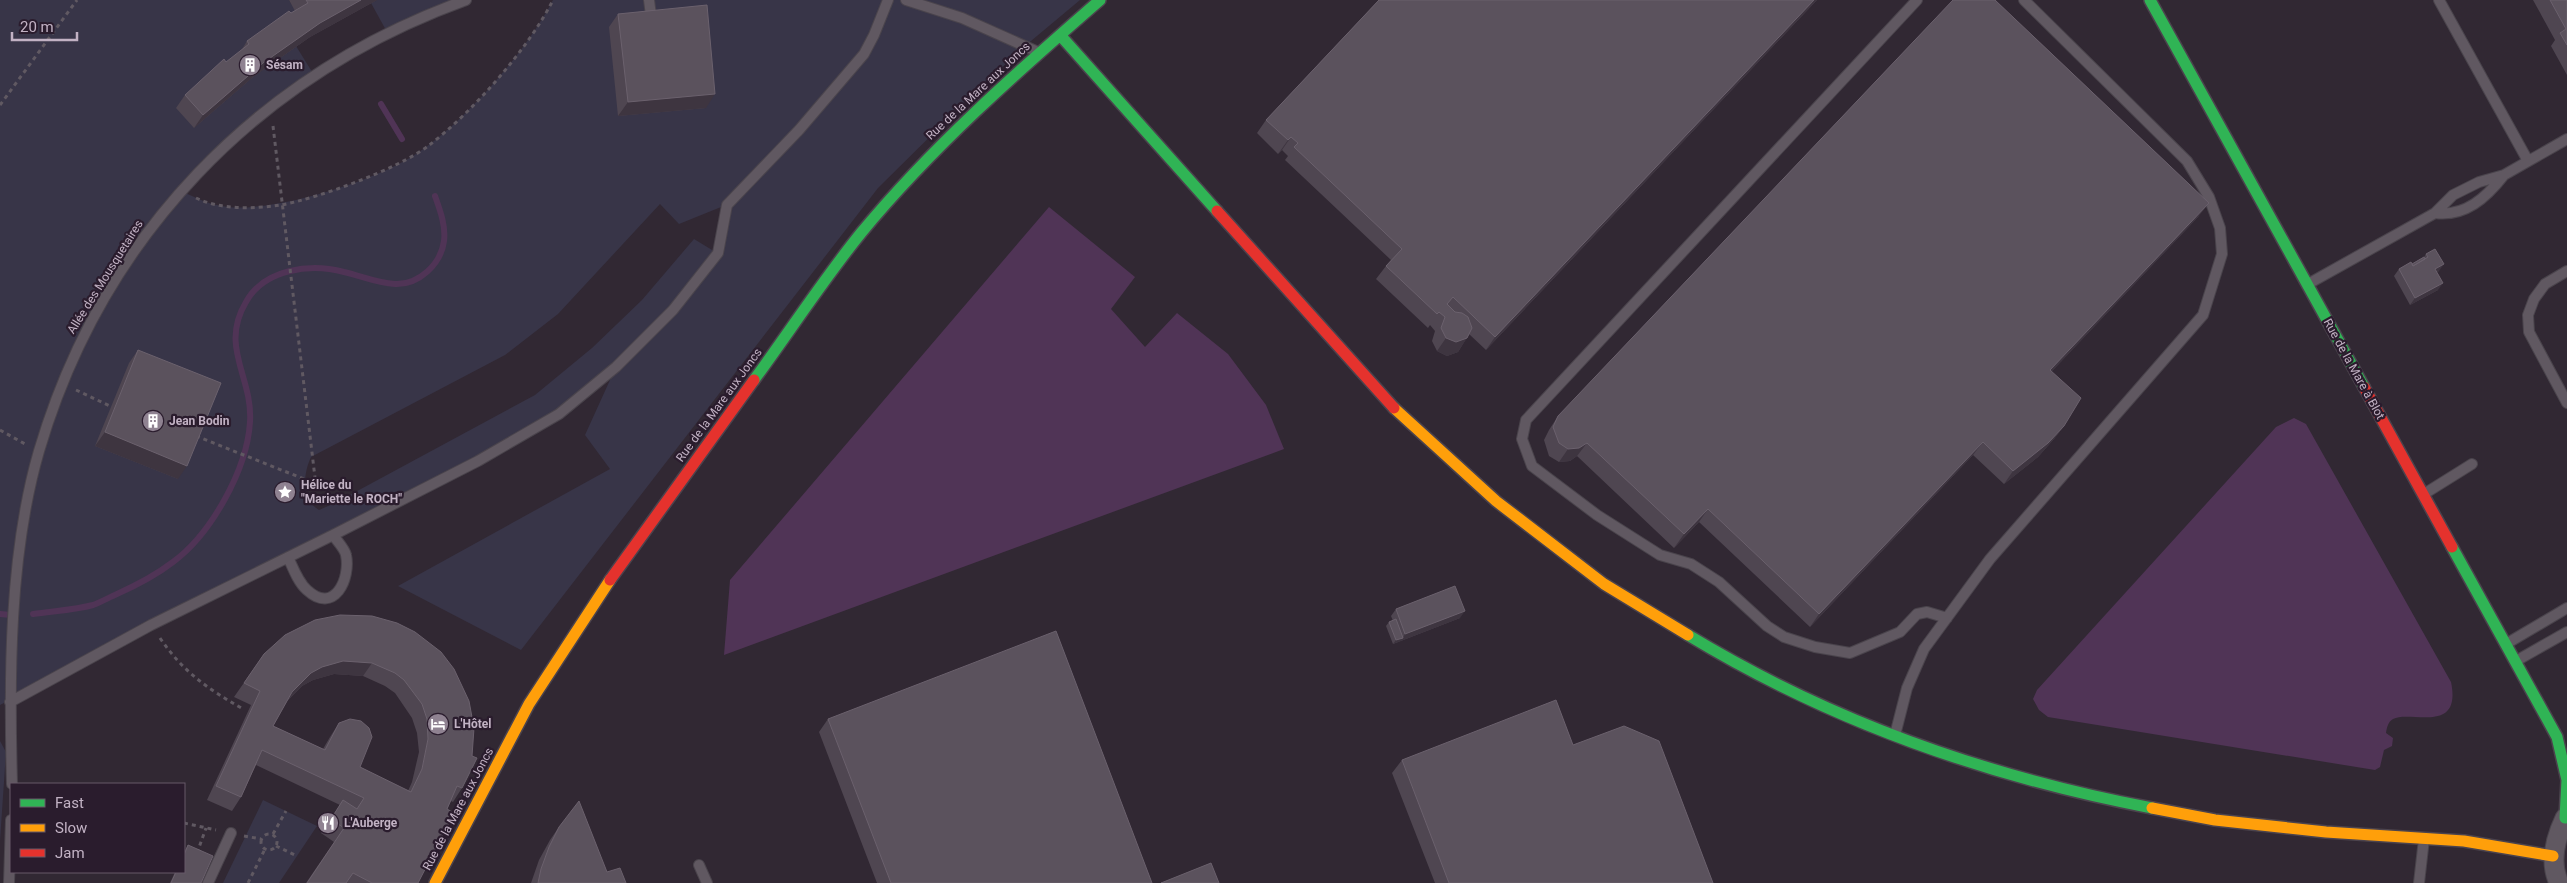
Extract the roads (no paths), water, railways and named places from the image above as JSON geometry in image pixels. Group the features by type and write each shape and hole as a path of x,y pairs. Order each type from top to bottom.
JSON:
{"street":[{"name":"Rue de la Mare aux Joncs","path":"434,883 529,704 592,605 860,234 898,188 966,119 1038,53 1100,0"},
{"name":"Rue de la Mare à Blot","path":"2150,0 2515,661 2562,742 2567,780 2566,817"},
{"path":"1060,35 1378,392 1496,501 1604,584 1666,623 1781,686 1894,736 2032,782 2156,810 2270,826 2464,841 2553,856"},
{"path":"2559,883 2553,856 2556,836 2566,817"}],"lane":[{"name":"Allée des Mousquetaires","path":"12,783 10,702 18,567 29,493 39,452 62,384 81,340 124,266 151,226 211,158 268,109 314,75 365,43 432,12 466,0"},
{"path":"650,0 652,23"},
{"path":"10,702 151,625 333,536 478,461 559,414 616,367 673,310 718,253 727,205 799,130 864,54 888,0"},
{"path":"906,0 962,18 1038,53"},
{"path":"1918,0 1526,420 1522,439 1532,466 1597,515 1660,555 1691,564 1719,582 1767,626 1784,637 1815,647 1850,653 1900,632 1917,614 1927,612 1947,618"},
{"path":"1894,736 1907,688 1924,649 1990,559 2203,315 2222,254 2220,228 2209,197 2188,161 2024,0"},
{"path":"2439,0 2528,161"},
{"path":"2307,285 2434,214 2453,195 2479,182 2504,175 2567,139"},
{"path":"2434,214 2456,214 2489,194 2504,175"},
{"path":"2567,271 2545,284 2534,299 2528,315 2529,332 2567,403"},
{"path":"2423,495 2472,464"},
{"path":"288,557 297,577 307,591 317,597 328,599 338,594 343,586 345,572 346,554 333,536"},
{"path":"2506,644 2567,608"},
{"path":"2515,661 2567,632"},
{"path":"208,883 231,833"},
{"path":"2419,883 2424,838"},
{"path":"9,883 10,852"},
{"path":"700,865 707,883"}],"waterway":[{"path":"381,104 402,139"},
{"path":"33,614 96,604 153,575 187,550 201,535 225,499 242,460 247,441 250,406 236,348 239,318 246,302 264,282 289,271 317,268 331,269 375,281 395,284 412,281 420,277 434,265 444,241 441,212 435,196"},
{"path":"0,614 11,615"}],"place":[{"name":"Sésam","path":"250,65"},
{"name":"Jean Bodin","path":"153,421"},
{"name":"Hélice du \"Mariette le ROCH\"","path":"285,492"},
{"name":"L'Hôtel","path":"438,724"},
{"name":"L'Auberge","path":"328,823"}]}
